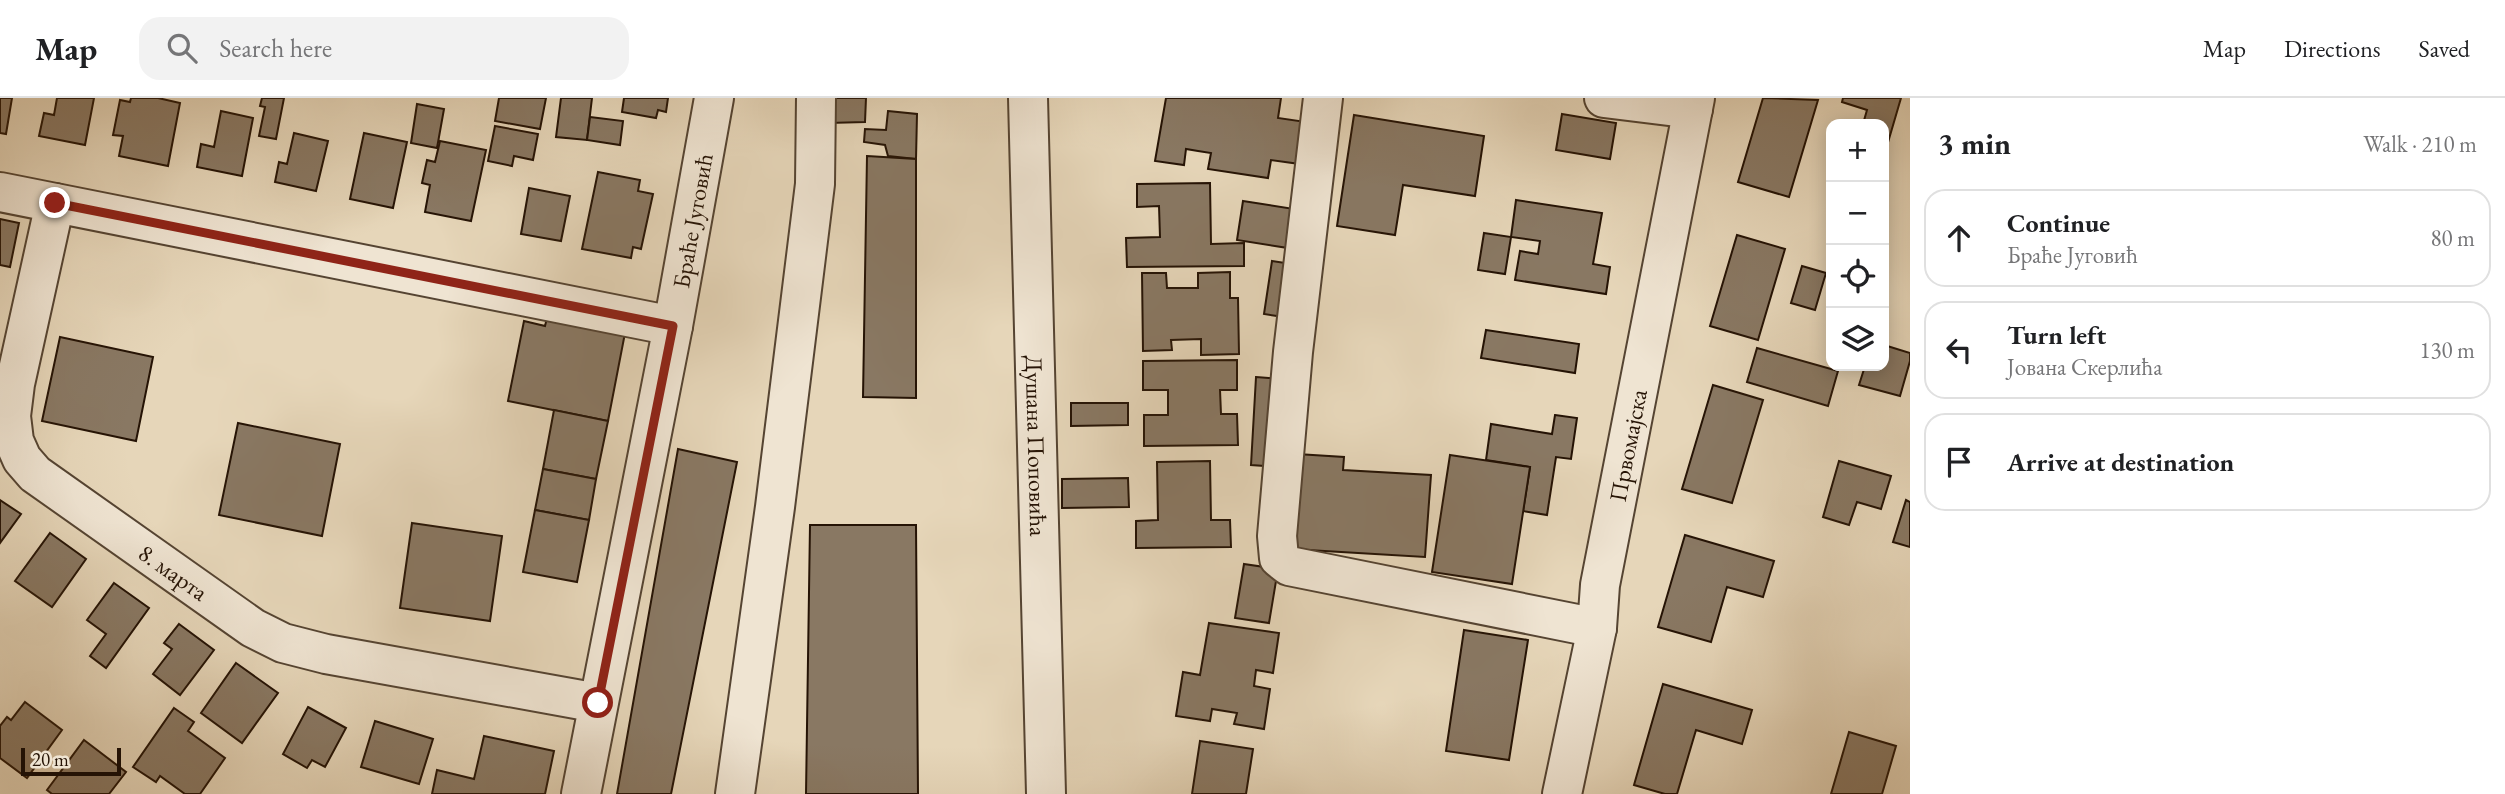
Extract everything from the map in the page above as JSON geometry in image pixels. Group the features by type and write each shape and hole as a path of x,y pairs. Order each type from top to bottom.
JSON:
{"street":[{"name":"Браће Југовић","path":"581,794 673,326 714,98"},
{"path":"735,794 775,507 815,184 817,98"},
{"name":"Душана Поповића","path":"1028,98 1046,794"},
{"path":"1322,98 1293,352 1277,536 1279,558 1289,566 1597,628"},
{"path":"1604,98 1694,103"},
{"name":"Првомајска","path":"1562,794 1597,628 1600,585 1694,103"},
{"path":"0,192 673,326"},
{"name":"8. марта","path":"55,203 7,383 14,440 22,459 35,474 253,628 283,643 326,654 598,703"}],"building":[{"path":"0,98 12,98 6,134 0,133"},
{"path":"57,98 94,98 85,145 39,136 44,113 54,115"},
{"path":"131,98 158,98 180,103 168,166 119,156 123,136 113,135 120,100 130,102"},
{"path":"262,98 284,98 276,139 259,136 265,107 260,106"},
{"path":"499,98 546,98 540,129 495,121"},
{"path":"561,98 592,98 587,140 556,137"},
{"path":"624,98 668,98 666,112 658,110 656,118 622,112"},
{"path":"830,98 866,98 865,122 828,123"},
{"path":"1166,98 1281,98 1278,118 1306,122 1300,164 1271,160 1268,178 1208,169 1211,153 1186,149 1184,165 1155,161"},
{"path":"1763,98 1818,100 1789,197 1738,182"},
{"path":"1843,98 1901,98 1889,139 1889,119 1864,119 1867,110 1842,102"},
{"path":"417,104 444,109 437,148 411,143"},
{"path":"221,111 253,118 242,176 197,167 201,144 214,147"},
{"path":"888,111 917,114 916,159 888,156 885,145 864,142 865,129 886,130"},
{"path":"1562,114 1616,123 1610,159 1556,150"},
{"path":"1354,115 1484,136 1475,196 1403,185 1395,235 1337,226"},
{"path":"590,117 623,121 620,145 587,140"},
{"path":"495,126 538,134 533,160 514,156 512,166 488,161"},
{"path":"294,133 328,141 316,191 275,182 279,162 287,164"},
{"path":"364,133 407,142 393,208 350,199"},
{"path":"440,141 486,150 471,221 425,212 430,185 422,183 427,160 435,162"},
{"path":"867,156 916,159 916,398 863,397"},
{"path":"598,172 640,180 638,191 653,194 641,249 633,247 631,258 582,249"},
{"path":"1210,183 1211,244 1244,243 1244,266 1127,267 1126,238 1160,237 1159,206 1137,207 1137,184"},
{"path":"529,188 570,196 561,241 521,234"},
{"path":"1516,200 1602,213 1593,264 1610,267 1606,294 1515,280 1520,251 1538,254 1540,241 1511,237"},
{"path":"1243,201 1294,209 1288,248 1237,240"},
{"path":"0,219 19,223 10,267 0,265"},
{"path":"1484,233 1511,237 1505,274 1478,270"},
{"path":"1737,235 1785,249 1758,340 1710,326"},
{"path":"1272,261 1292,264 1284,317 1264,314"},
{"path":"1802,266 1826,273 1815,310 1791,303"},
{"path":"1230,272 1230,298 1238,298 1239,354 1201,355 1201,339 1171,340 1172,350 1143,351 1142,273 1166,273 1167,288 1198,288 1198,273"},
{"path":"547,318 625,333 608,421 508,401 524,321 545,326"},
{"path":"1486,330 1579,344 1575,373 1481,358"},
{"path":"60,337 153,357 136,441 42,421"},
{"path":"1889,347 1910,353 1900,396 1859,385 1863,371 1889,371"},
{"path":"1757,348 1826,368 1826,371 1838,371 1828,406 1747,382"},
{"path":"1237,360 1237,390 1220,390 1221,414 1237,414 1238,445 1144,446 1144,415 1168,415 1168,390 1143,390 1143,361"},
{"path":"1256,377 1282,379 1277,467 1251,465"},
{"path":"1713,385 1763,400 1732,503 1682,489"},
{"path":"1071,403 1128,403 1128,425 1071,426"},
{"path":"554,410 608,421 596,479 543,469"},
{"path":"1555,415 1577,418 1571,459 1556,457 1547,515 1523,511 1530,467 1486,460 1491,424 1552,434"},
{"path":"238,423 340,444 322,536 219,515"},
{"path":"678,449 737,462 671,794 617,794"},
{"path":"1297,454 1344,457 1343,470 1431,475 1425,557 1291,549"},
{"path":"1450,455 1530,467 1512,584 1432,572"},
{"path":"1210,461 1211,520 1230,520 1231,547 1136,548 1136,521 1158,520 1157,462"},
{"path":"1839,461 1891,476 1881,509 1857,502 1849,525 1823,517"},
{"path":"543,469 596,479 589,520 535,510"},
{"path":"1128,478 1129,507 1062,508 1062,479"},
{"path":"0,500 21,514 0,543"},
{"path":"1906,500 1910,502 1910,547 1893,542"},
{"path":"535,510 589,520 577,582 523,572"},
{"path":"412,523 502,536 490,621 400,608"},
{"path":"810,525 916,525 918,794 806,794"},
{"path":"50,533 86,559 52,607 15,581"},
{"path":"1685,535 1774,561 1763,597 1727,587 1711,642 1658,627"},
{"path":"1244,564 1278,569 1269,623 1235,618"},
{"path":"114,583 149,608 106,668 90,656 106,634 87,620"},
{"path":"1209,623 1279,633 1273,673 1256,670 1254,686 1270,689 1264,729 1234,724 1237,713 1212,709 1210,721 1176,716 1183,672 1200,675"},
{"path":"179,624 214,650 180,695 153,674 172,649 164,643"},
{"path":"1464,630 1528,640 1509,760 1446,751"},
{"path":"236,663 278,693 242,743 201,713"},
{"path":"1663,684 1752,710 1742,744 1696,730 1677,794 1665,794 1634,785"},
{"path":"25,702 62,730 27,778 0,758 0,726 7,717 11,720"},
{"path":"308,707 346,728 325,767 312,760 307,768 283,754"},
{"path":"174,708 194,722 188,731 225,758 200,794 185,794 160,776 156,782 133,767"},
{"path":"375,721 433,739 419,784 361,767"},
{"path":"1849,732 1896,746 1882,794 1831,794"},
{"path":"484,736 554,751 545,794 432,794 437,770 474,779"},
{"path":"84,740 126,772 109,794 52,794 47,790"},
{"path":"1200,741 1253,749 1246,794 1192,794"}],"route":[{"path":"55,203 673,326 598,703"}]}
